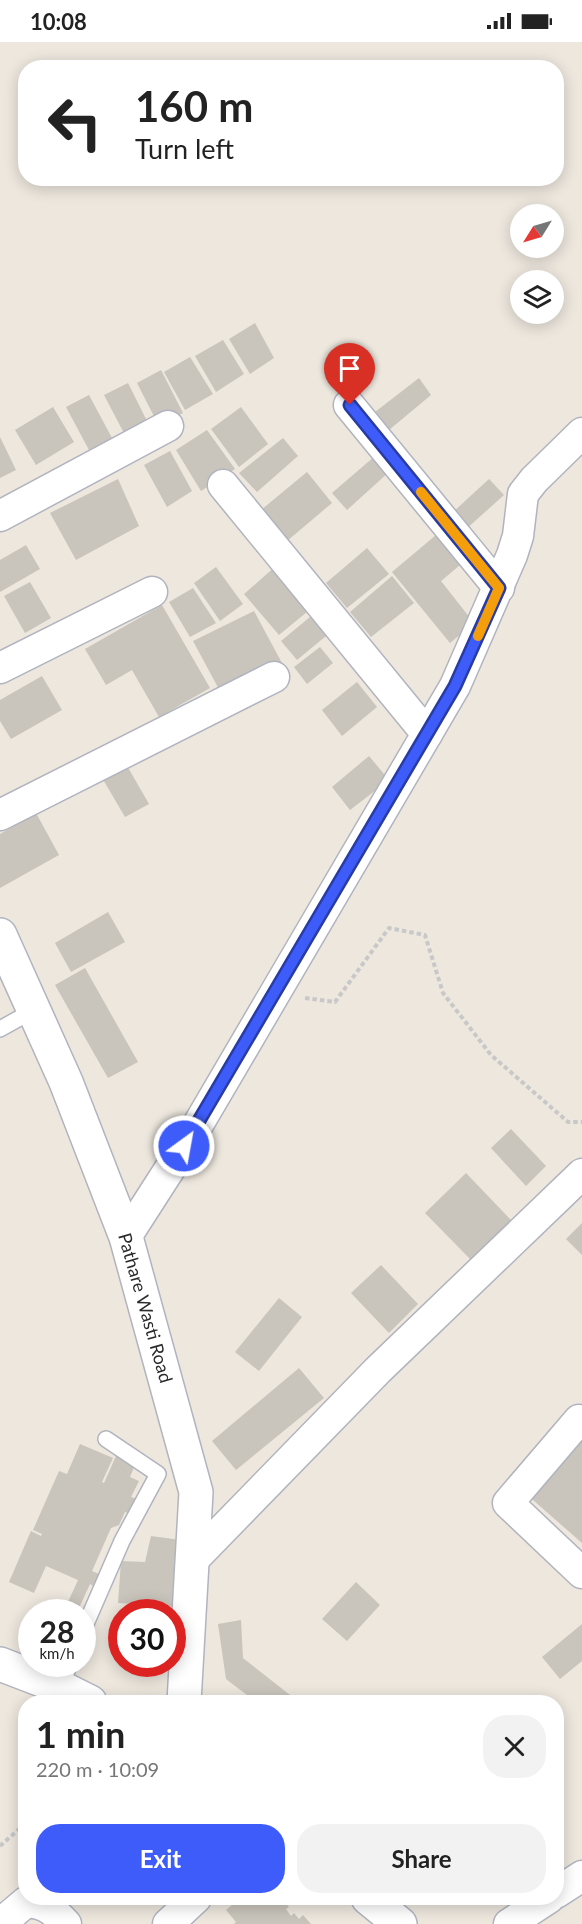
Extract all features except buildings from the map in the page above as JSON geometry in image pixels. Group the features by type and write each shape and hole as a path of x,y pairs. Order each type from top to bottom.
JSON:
{"street":[{"path":"350,405 499,588"},
{"path":"0,516 168,426"},
{"path":"126,1237 196,1128 455,686 499,588 518,536 523,494 534,480 582,433"},
{"path":"223,484 427,734"},
{"path":"0,668 153,592"},
{"path":"0,815 273,677"},
{"name":"Pathare Wasti Road","path":"0,935 66,1082 126,1237 196,1492 184,1695"},
{"path":"192,1561 378,1370 582,1174"},
{"path":"582,1423 579,1420 508,1503 582,1573"},
{"path":"0,1664 18,1667"},
{"path":"67,1677 84,1695"},
{"path":"564,1888 582,1876"},
{"path":"0,1924 22,1905"},
{"path":"44,1905 50,1907 66,1924"},
{"path":"168,1924 188,1905"},
{"path":"377,1905 400,1924"},
{"path":"508,1924 538,1905"}],"lane":[{"path":"0,1029 34,1010"},
{"path":"96,1601 122,1541 158,1474 106,1439"}],"path":[{"path":"275,993 335,1002 389,928 424,935 443,993 491,1054 568,1122 582,1122"},
{"path":"0,1846 18,1830"}],"slow traffic":[{"path":"421,492 499,588 478,636"}],"route":[{"path":"184,1146 455,686 499,588 350,405"}]}
